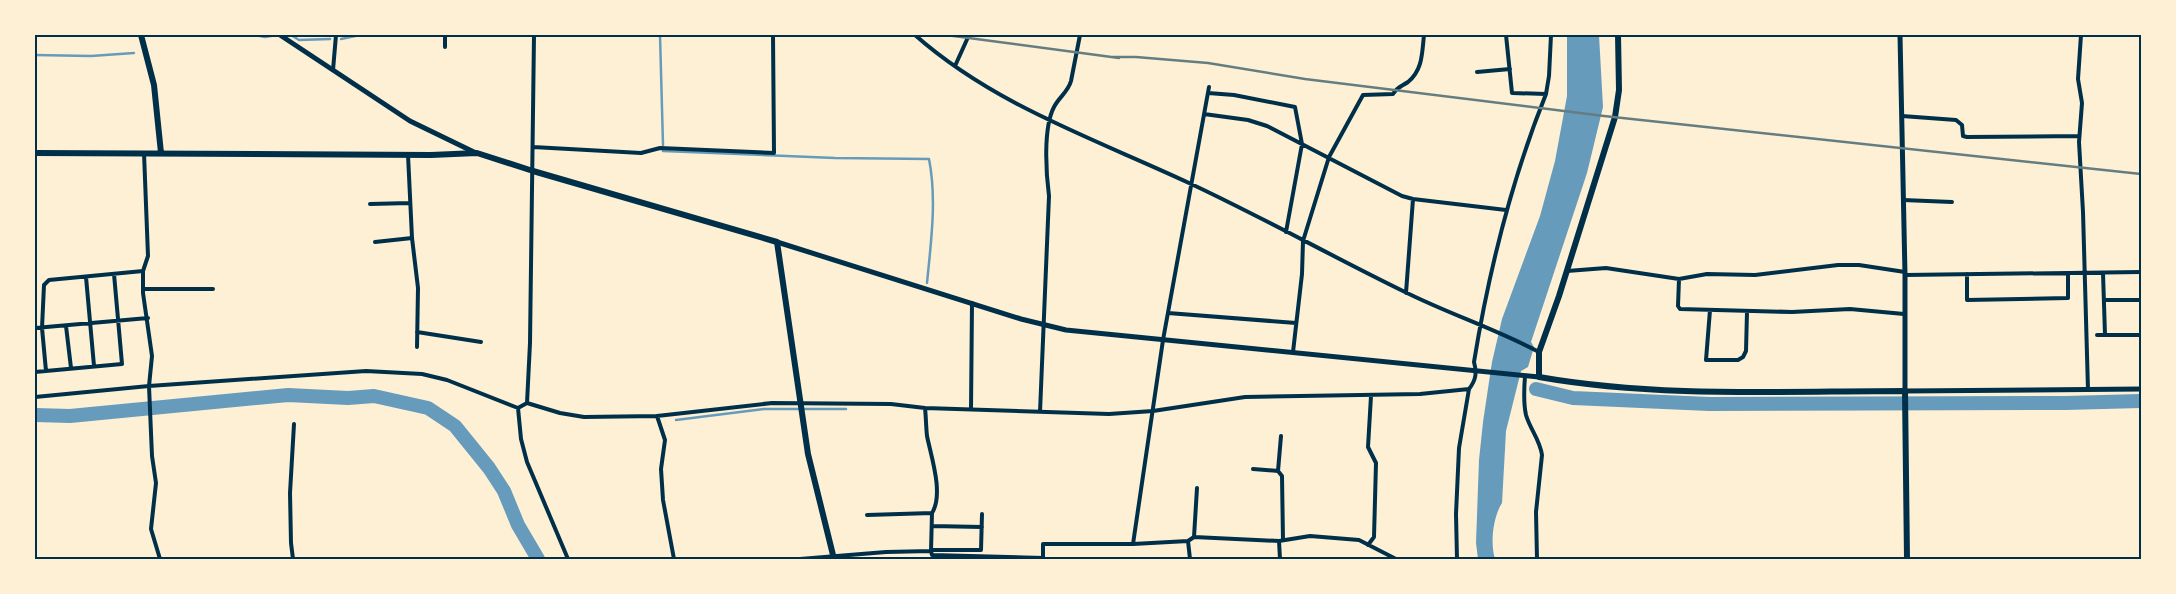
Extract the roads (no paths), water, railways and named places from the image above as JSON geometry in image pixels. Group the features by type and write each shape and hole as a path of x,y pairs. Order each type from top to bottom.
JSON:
{"main road":[{"path":"141,35 154,85 161,154"},
{"path":"1618,35 1619,90 1615,117 1567,271 1529,376 1601,386 1663,390 1905,391 1908,559"},
{"path":"35,154 408,155 477,153 777,242 808,454 834,557"}],"street":[{"path":"280,35 410,121 477,153"},
{"path":"334,70 336,35"},
{"path":"445,35 445,47"},
{"path":"527,403 530,342 534,35"},
{"path":"533,147 641,153 660,148 774,153 773,35"},
{"path":"915,35 993,92 1050,121 1191,184 1406,293 1537,350"},
{"path":"955,66 968,35"},
{"path":"1040,412 1049,196 1045,167 1050,121 1054,106 1069,89 1080,35"},
{"path":"1293,352 1302,274 1303,241 1329,157 1363,95 1393,94 1400,84 1408,82 1422,62 1424,35"},
{"path":"1506,35 1512,92 1546,94"},
{"path":"1457,559 1456,514 1460,448 1469,388 1475,381 1476,370 1474,362 1480,326 1506,210 1546,94 1549,76 1550,35"},
{"path":"1900,35 1905,274 1905,391 2141,389"},
{"path":"2081,35 2078,79 2082,103 2079,136 2088,390"},
{"path":"1477,72 1510,69"},
{"path":"1133,544 1163,340 1209,87"},
{"path":"1208,93 1234,95 1295,107 1302,144 1286,232"},
{"path":"1204,114 1248,120 1267,126 1402,196 1413,199 1506,210"},
{"path":"1902,116 1956,120 1962,125 1963,136 1966,137 2079,136"},
{"path":"144,153 148,256 143,271 143,289 152,356 149,386 152,456 156,483 151,529 160,559"},
{"path":"408,155 412,238 418,288 417,347"},
{"path":"1406,293 1413,199"},
{"path":"1903,200 1952,202"},
{"path":"370,204 410,203"},
{"path":"375,242 412,238"},
{"path":"777,242 972,303 1066,330 1529,376 1524,394 1526,415 1541,447 1542,455 1536,512 1537,559"},
{"path":"1567,271 1606,268 1679,279 1707,274 1755,275 1838,264 1859,265 1905,274 2141,272"},
{"path":"46,371 42,328 44,286 50,280 143,271"},
{"path":"1967,274 1967,300 2068,298 2068,273"},
{"path":"2103,273 2105,335"},
{"path":"35,372 122,364 114,274"},
{"path":"86,277 94,366"},
{"path":"1679,279 1678,306 1680,309 1747,312 1850,309 1904,314"},
{"path":"143,289 213,289"},
{"path":"2104,300 2140,300"},
{"path":"971,409 972,303"},
{"path":"1710,310 1706,360 1738,360 1743,357 1746,351 1747,312"},
{"path":"1168,313 1296,323"},
{"path":"35,328 148,318"},
{"path":"66,326 71,368"},
{"path":"417,332 481,342"},
{"path":"2097,335 2139,335"},
{"path":"35,397 149,386 345,372 399,372 447,380 518,408"},
{"path":"518,408 527,403 560,413 584,417 657,416 744,405 800,403 891,404 925,408 1108,414 1153,411 1245,397 1371,396 1420,394 1469,388"},
{"path":"1368,545 1374,538 1376,463 1368,447 1371,396"},
{"path":"518,408 521,439 527,462 568,559"},
{"path":"925,408 927,434 935,476 936,508 932,513 932,555 1043,558 1043,544 1133,544 1188,541 1194,537 1281,541 1310,536 1359,540 1396,559"},
{"path":"657,416 666,440 661,468 663,500 674,559"},
{"path":"293,559 290,493 294,424"},
{"path":"1280,559 1282,476 1278,471 1281,436"},
{"path":"1253,469 1278,471"},
{"path":"1194,537 1197,488"},
{"path":"867,515 932,513"},
{"path":"800,559 886,552 981,550 982,514"},
{"path":"932,526 982,527"},
{"path":"1188,541 1190,559"},
{"path":"886,552 886,559"},
{"path":"923,559 924,552"}],"water":[{"path":"1567,35 1599,35 1603,107 1587,173 1531,342 1534,347 1528,367 1521,371 1506,431 1502,503 1496,515 1493,530 1493,553 1495,559 1478,559 1476,543 1479,460 1492,362 1502,319 1540,216 1555,161 1567,96"}],"waterway":[{"path":"153,35 159,35"},
{"path":"255,35 271,36"},
{"path":"291,35 299,40 330,39"},
{"path":"341,39 360,35"},
{"path":"660,35 663,145"},
{"path":"35,55 91,56 134,53"},
{"path":"663,151 835,158 929,159 933,205 927,283"},
{"path":"1536,389 1573,398 1709,404 2141,401"},
{"path":"35,415 70,416 288,395 348,398 374,396 428,408 455,426 489,468 504,491 518,525 538,559"},
{"path":"676,420 764,409 846,409"}],"railway":[{"path":"946,35 1119,58"},
{"path":"1113,57 1208,63 1305,79 1604,116 2141,174"}]}
